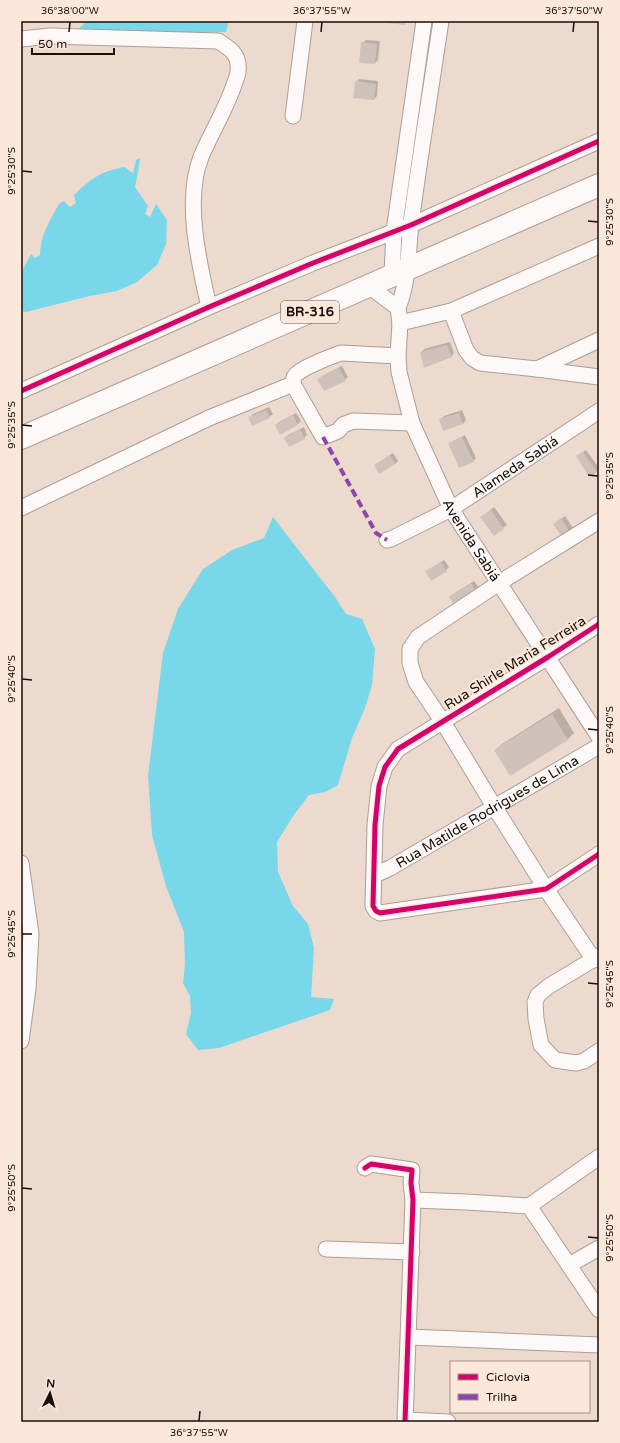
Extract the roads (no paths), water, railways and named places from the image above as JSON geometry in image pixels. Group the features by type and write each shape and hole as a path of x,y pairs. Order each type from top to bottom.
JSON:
{"highway":[{"name":"BR-316","path":"21,438 599,186"}],"street":[{"path":"293,116 305,21"},
{"path":"369,286 398,308 402,299 394,231 424,21"},
{"path":"400,272 411,225 441,21"},
{"path":"21,39 50,36 218,41 231,49 236,56 238,70 230,97 201,158 194,180 193,214 201,274 209,307"},
{"path":"21,391 312,263 411,225 599,141"},
{"path":"400,323 451,311 599,246"},
{"name":"Avenida Sabiá","path":"398,308 400,323 398,356 399,372 412,423 451,509 599,737"},
{"path":"451,311 466,350 472,358 480,363 599,377"},
{"path":"536,369 599,340"},
{"path":"398,356 341,353 297,373 293,380 293,384 323,438 338,431 343,425 353,421 412,423"},
{"path":"21,508 209,418 293,384"},
{"name":"Alameda Sabiá","path":"387,540 451,509 599,411"},
{"path":"599,521 499,583 418,637 410,649 410,663 416,682 430,705 443,722 546,889 596,958 549,986 538,995 536,1002 536,1019 541,1045 555,1060 576,1063 584,1061 599,1051"},
{"name":"Rua Shirle Maria Ferreira","path":"546,889 380,913 376,911 374,906 375,825 379,786 385,767 398,749 548,658 599,624"},
{"name":"Rua Matilde Rodrigues de Lima","path":"375,875 390,868 495,808 599,746"},
{"path":"546,889 599,854"},
{"path":"21,863 31,934 28,989 21,1041"},
{"path":"413,1200 529,1206 599,1157"},
{"path":"365,1168 371,1164 412,1170 412,1252 405,1421 448,1422"},
{"path":"529,1206 599,1310"},
{"path":"569,1265 599,1248"},
{"path":"326,1249 412,1252"},
{"path":"409,1337 599,1344"}],"water":[{"path":"87,21 229,21 226,32 73,34"},
{"path":"140,158 135,187 148,206 145,214 150,217 156,204 167,220 166,244 157,265 137,282 117,291 26,312 21,311 21,273 31,254 35,258 40,255 40,248 44,235 59,204 64,201 70,207 76,203 74,195 97,176 124,167 133,173 136,160"},
{"path":"273,517 335,597 346,614 362,619 375,649 372,685 365,708 352,738 338,785 325,792 309,795 293,816 277,842 278,872 293,906 308,924 314,948 311,997 334,999 330,1010 219,1048 198,1050 186,1034 191,1013 190,996 183,983 185,964 184,932 166,886 152,835 148,776 163,653 178,609 203,569 232,550 264,538"}]}
